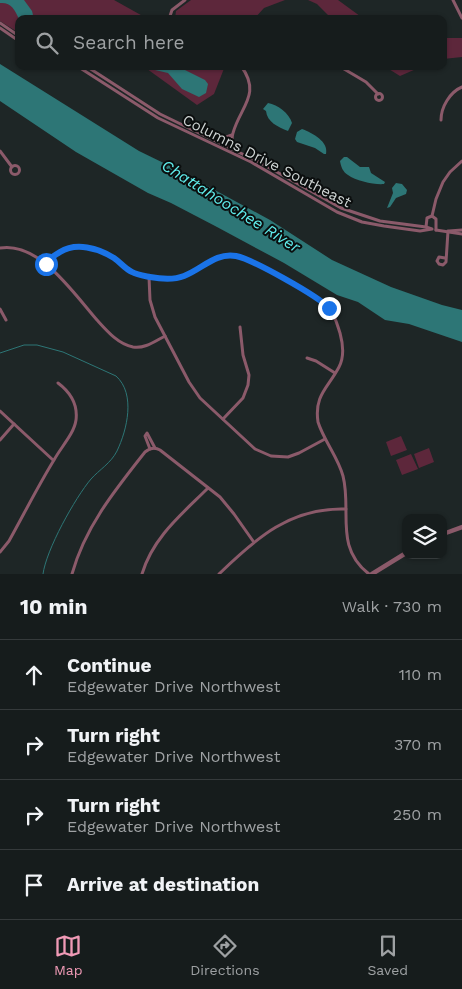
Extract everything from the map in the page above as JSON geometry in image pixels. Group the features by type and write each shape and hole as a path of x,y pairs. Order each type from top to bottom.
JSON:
{"street":[{"path":"170,15 172,10 184,0"},
{"path":"453,0 462,18"},
{"path":"0,23 15,33"},
{"path":"0,28 15,38"},
{"name":"Columns Drive Southeast","path":"83,70 150,113 259,162 332,204 354,214 380,222 426,227 462,234"},
{"name":"Columns Drive Southeast","path":"92,70 160,114 221,146"},
{"path":"230,150 233,142 232,135 250,92 248,79 244,70"},
{"path":"346,70 365,81 378,94"},
{"path":"441,120 441,112 450,96 462,87"},
{"path":"221,146 226,137 232,135"},
{"name":"Columns Drive Southeast","path":"230,150 332,209 350,217 372,224 396,228 426,231 434,229"},
{"path":"0,151 12,167"},
{"path":"426,227 427,218 432,216 442,182 462,161"},
{"path":"432,216 436,219 434,229"},
{"name":"Columns Drive Southeast","path":"448,231 451,229 462,230"},
{"path":"445,258 448,231"},
{"path":"46,264 48,260 63,250 71,247 86,247 112,257 132,272 149,277 167,279 181,277 215,259 224,256 235,256 246,259 319,298 329,308 335,318 343,347 342,362 322,392 318,406 318,422 343,474 347,535 350,550 359,566 370,574 402,555"},
{"path":"0,248 19,248 46,264 107,331 119,341 132,347 140,347 149,345 165,336"},
{"path":"149,277 149,292 152,306 192,388 255,449 272,456 283,457 293,455 325,439"},
{"path":"0,309 6,320"},
{"path":"223,419 243,398 248,385 249,375 243,355 240,326"},
{"path":"307,358 316,361 335,373"},
{"path":"0,552 9,541 54,460 73,431 76,408 72,398 58,383"},
{"path":"0,411 54,460"},
{"path":"0,440 14,424"},
{"path":"72,574 80,551 99,512 145,452 152,449 160,450 208,488 229,507 254,541"},
{"path":"142,574 161,536 208,488"},
{"path":"219,574 254,541 290,520 302,514 323,509 346,509"},
{"path":"447,533 462,527"}],"shaded area":[{"path":"0,0 114,0 141,15 15,15 15,30 0,21"},
{"path":"191,0 285,0 264,8 258,15 176,15 176,11"},
{"path":"308,0 338,0 359,15 328,15 317,4"},
{"path":"447,38 462,38 462,57 447,59"},
{"path":"149,70 223,70 214,94 197,105"},
{"path":"390,70 414,70 400,76"},
{"path":"401,436 407,450 391,456 386,442"},
{"path":"429,448 434,462 419,468 414,454"},
{"path":"411,454 418,469 402,475 396,460"}],"water":[{"path":"0,0 24,0 33,15 17,15 12,7 0,3"},
{"name":"Chattahoochee River","path":"0,64 139,151 270,220 332,260 391,287 462,310 462,342 409,324 385,320 358,302 337,295 284,263 171,203 148,193 76,152 0,101"},
{"path":"155,70 185,70 205,80 208,84 206,93 199,97 182,89 168,73"},
{"path":"268,103 286,113 292,123 288,131 277,126 268,118 266,111 263,109"},
{"path":"302,129 323,142 326,154 297,142 295,139 297,132"},
{"path":"344,157 347,157 360,167 369,167 371,173 385,182 384,184 366,182 348,175 340,163"},
{"path":"396,183 402,184 407,190 406,194 396,198 390,207 387,208 393,193 392,188"}],"waterway":[{"path":"0,353 24,345 37,345 63,352 116,376 126,392 128,402 124,433 117,451 108,463 91,479 70,511 55,538 43,574"}],"route":[{"path":"46,264 48,260 63,250 81,246 112,257 132,272 149,277 175,279 185,276 219,257 230,255 246,259 319,298 329,308"}]}
